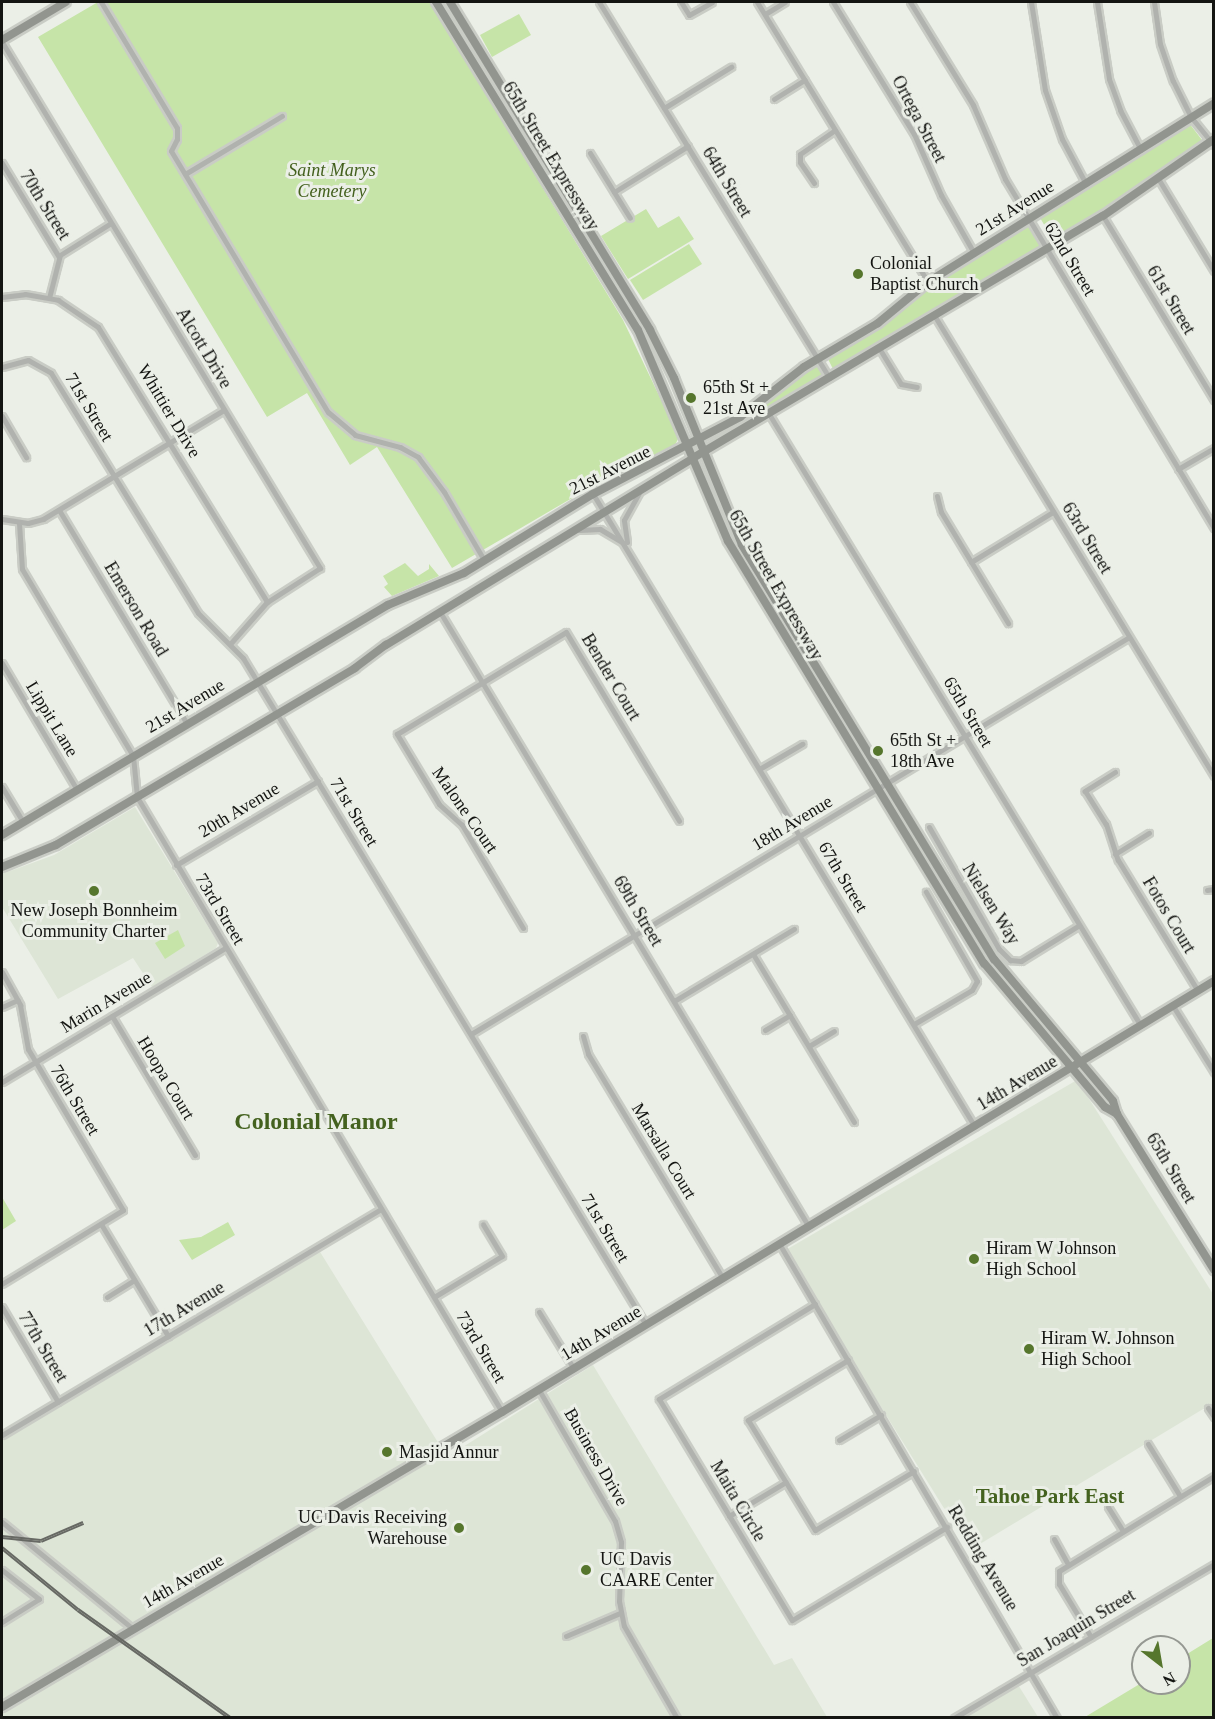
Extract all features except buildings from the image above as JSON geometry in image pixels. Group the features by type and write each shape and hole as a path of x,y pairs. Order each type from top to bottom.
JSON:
{"main road":[{"path":"2,41 66,2"},
{"name":"65th Street Expressway","path":"436,2 638,330 728,541 984,963 1073,1069"},
{"name":"65th Street Expressway","path":"450,2 650,330 742,545 994,959 1082,1063"},
{"name":"21st Avenue","path":"2,835 388,605 484,560 593,494 688,446 760,403 817,359 878,323 928,282 1214,104"},
{"name":"21st Avenue","path":"2,867 56,845 277,714 693,458 1103,216 1213,142"},
{"name":"14th Avenue","path":"2,1707 539,1390 1073,1069 1214,981"},
{"name":"65th Street","path":"1082,1063 1113,1101 1117,1114 1214,1270"},
{"name":"65th Street","path":"1073,1069 1105,1107 1117,1114"}],"street":[{"path":"101,2 177,128 177,139 171,151 328,412 355,435 400,447 427,466 484,560"},
{"name":"64th Street","path":"599,2 829,378"},
{"path":"681,2 689,15 712,2"},
{"path":"757,2 928,282"},
{"path":"765,14 785,2"},
{"name":"Ortega Street","path":"833,2 914,134 941,195 975,253"},
{"name":"62nd Street","path":"910,2 973,105 1005,179 1214,528"},
{"path":"1030,2 1045,90 1062,139 1086,184"},
{"path":"1097,2 1111,87 1142,150"},
{"path":"1154,2 1167,65 1191,117 1213,142"},
{"name":"Alcott Drive","path":"2,41 320,568 267,602 230,644"},
{"path":"664,108 731,67"},
{"path":"774,99 805,80"},
{"path":"184,174 282,116"},
{"path":"814,183 800,162 800,154 835,130"},
{"path":"614,192 688,146"},
{"path":"590,153 630,218"},
{"name":"70th Street","path":"2,163 59,257 49,298"},
{"path":"1159,180 1214,271"},
{"name":"61st Street","path":"1103,216 1214,400"},
{"path":"59,257 111,223"},
{"name":"Whittier Drive","path":"2,297 25,294 49,298 71,306 98,327 267,602"},
{"name":"63rd Street","path":"934,315 1214,776"},
{"path":"879,348 901,384 917,387"},
{"name":"71st Street","path":"2,368 22,360 46,368 203,620 230,644 258,682 646,1325"},
{"path":"2,519 19,523 35,522 59,510 224,410"},
{"name":"65th Street","path":"769,414 1078,926 1141,1026"},
{"path":"2,416 26,457"},
{"path":"1178,469 1214,448"},
{"name":"67th Street","path":"630,549 624,520 640,492"},
{"name":"67th Street","path":"593,494 630,549 975,1127"},
{"path":"937,496 941,512 1008,623"},
{"name":"Emerson Road","path":"59,510 187,724"},
{"path":"971,562 1053,512"},
{"name":"73rd Street","path":"19,523 19,558 26,579 133,756 137,797 502,1412"},
{"name":"67th Street","path":"574,531 607,531 630,549"},
{"name":"69th Street","path":"440,612 809,1227"},
{"name":"Bender Court","path":"484,682 566,632 679,821"},
{"name":"18th Avenue","path":"471,1034 1129,638"},
{"name":"Lippit Lane","path":"2,663 77,790"},
{"name":"Malone Court","path":"484,682 397,734 439,804 462,825 523,928"},
{"path":"761,768 802,744"},
{"name":"Fotos Court","path":"1115,772 1085,791 1106,824 1115,854 1198,991"},
{"name":"20th Avenue","path":"176,865 318,781"},
{"path":"2,787 22,822"},
{"name":"Nielsen Way","path":"929,827 999,949 1010,960 1021,961 1078,926"},
{"path":"1115,854 1149,833"},
{"path":"914,1024 972,990 977,981 926,892"},
{"path":"674,1001 794,929"},
{"name":"Marin Avenue","path":"2,1082 225,948"},
{"path":"753,954 854,1122"},
{"name":"76th Street","path":"2,972 18,1000 25,1042 35,1062 123,1210 101,1224"},
{"path":"2,1007 18,1000"},
{"path":"1173,1006 1214,1072"},
{"path":"765,1030 790,1015"},
{"name":"Hoopa Court","path":"112,1016 195,1155"},
{"path":"809,1046 834,1031"},
{"name":"Marsalla Court","path":"583,1036 588,1054 723,1279"},
{"name":"17th Avenue","path":"2,1435 381,1209"},
{"path":"3,1281 101,1224 168,1336"},
{"path":"434,1297 502,1256 483,1224"},
{"name":"Redding Avenue","path":"780,1245 1057,1718"},
{"path":"107,1297 134,1280"},
{"name":"Maita Circle","path":"815,1304 659,1399 792,1620 947,1527"},
{"name":"77th Street","path":"2,1307 58,1402"},
{"path":"539,1312 574,1369"},
{"path":"848,1360 748,1420 814,1530 914,1471"},
{"name":"Business Drive","path":"539,1390 615,1521 621,1551 620,1613 628,1635 676,1718"},
{"path":"1208,1408 1214,1417"},
{"path":"839,1440 881,1415"},
{"path":"1148,1444 1180,1497"},
{"path":"1090,1637 1058,1579 1059,1571 1214,1476"},
{"path":"729,1516 786,1482"},
{"path":"1108,1507 1123,1531"},
{"path":"2,1522 134,1629"},
{"path":"1054,1539 1068,1564"},
{"name":"San Joaquin Street","path":"954,1718 1214,1564"},
{"path":"2,1570 39,1599 2,1622"},
{"path":"566,1636 620,1613"}],"shaded area":[{"name":"New Joseph Bonnheim Community Charter","path":"135,807 218,943 216,948 152,987 133,958 58,999 2,907 2,874 54,855"},
{"name":"Hiram W. Johnson High School","path":"1077,1080 1213,1294 1213,1403 970,1550 784,1251"},
{"path":"317,1247 447,1457 593,1365 774,1665 792,1658 827,1717 2,1717 2,1435"},
{"path":"1015,1680 1038,1717 952,1718"}],"green space":[{"name":"Saint Marys Cemetery","path":"98,2 430,2 623,320 674,427 678,439 675,445 610,476 452,568 377,447 350,465 307,393 267,417 38,37"},
{"path":"519,14 531,35 492,57 480,35"},
{"path":"1189,123 1202,140 1156,176 1053,240 1039,216"},
{"path":"646,209 658,228 679,216 694,239 628,279 601,236"},
{"path":"1027,222 1041,246 833,369 827,357 929,284"},
{"path":"689,244 702,264 643,300 630,280"},
{"path":"816,363 823,375 727,432 793,379"},
{"path":"405,563 418,576 429,569 429,564 439,576 392,596 384,587 388,584 383,576"},
{"path":"178,930 185,946 165,959 155,943"},
{"path":"2,1197 16,1221 2,1230"},
{"path":"228,1222 235,1235 192,1260 179,1240 201,1237"},
{"path":"1213,1638 1213,1717 1085,1717 1131,1689 1131,1695 1191,1695 1191,1652"}],"railway":[{"path":"2,1537 41,1541 83,1523"},
{"path":"2,1548 78,1610 230,1718"}],"place":[{"name":"Colonial Baptist Church","path":"858,274"},
{"name":"65th St + 21st Ave","path":"691,398"},
{"name":"65th St + 18th Ave","path":"878,751"},
{"name":"New Joseph Bonnheim Community Charter","path":"94,891"},
{"name":"Hiram W Johnson High School","path":"974,1259"},
{"name":"Hiram W. Johnson High School","path":"1029,1349"},
{"name":"Masjid Annur","path":"387,1452"},
{"name":"UC Davis Receiving Warehouse","path":"459,1528"},
{"name":"UC Davis CAARE Center","path":"586,1570"}],"district":[{"name":"Colonial Manor","path":"316,1122"},
{"name":"Tahoe Park East","path":"1050,1496"}]}
